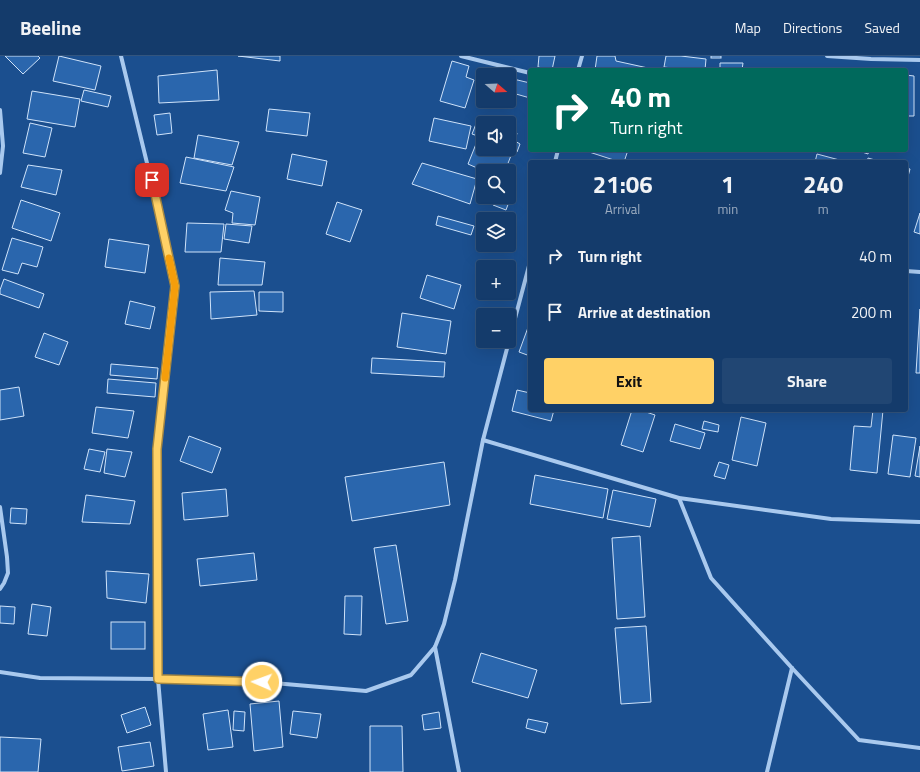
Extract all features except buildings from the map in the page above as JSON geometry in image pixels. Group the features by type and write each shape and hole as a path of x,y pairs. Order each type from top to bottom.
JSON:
{"street":[{"path":"121,56 156,196 175,286 157,449 158,679 166,772"},
{"path":"461,56 528,73"},
{"path":"579,68 582,56"},
{"path":"827,56 920,60"},
{"path":"0,110 3,146 0,173"},
{"path":"516,315 528,270"},
{"path":"908,271 920,272"},
{"path":"0,672 40,678 262,682 366,691 411,675 435,647 444,624 455,580 483,440 507,348"},
{"path":"483,440 679,498 831,519 920,522"},
{"path":"679,498 711,578 859,740 920,748"},
{"path":"0,507 8,557 8,573 0,590"},
{"path":"435,647 459,772"},
{"path":"767,772 792,668"}],"slow traffic":[{"path":"165,378 175,286 169,258"}],"route":[{"path":"152,180 175,286 157,449 158,679 262,682"}]}
